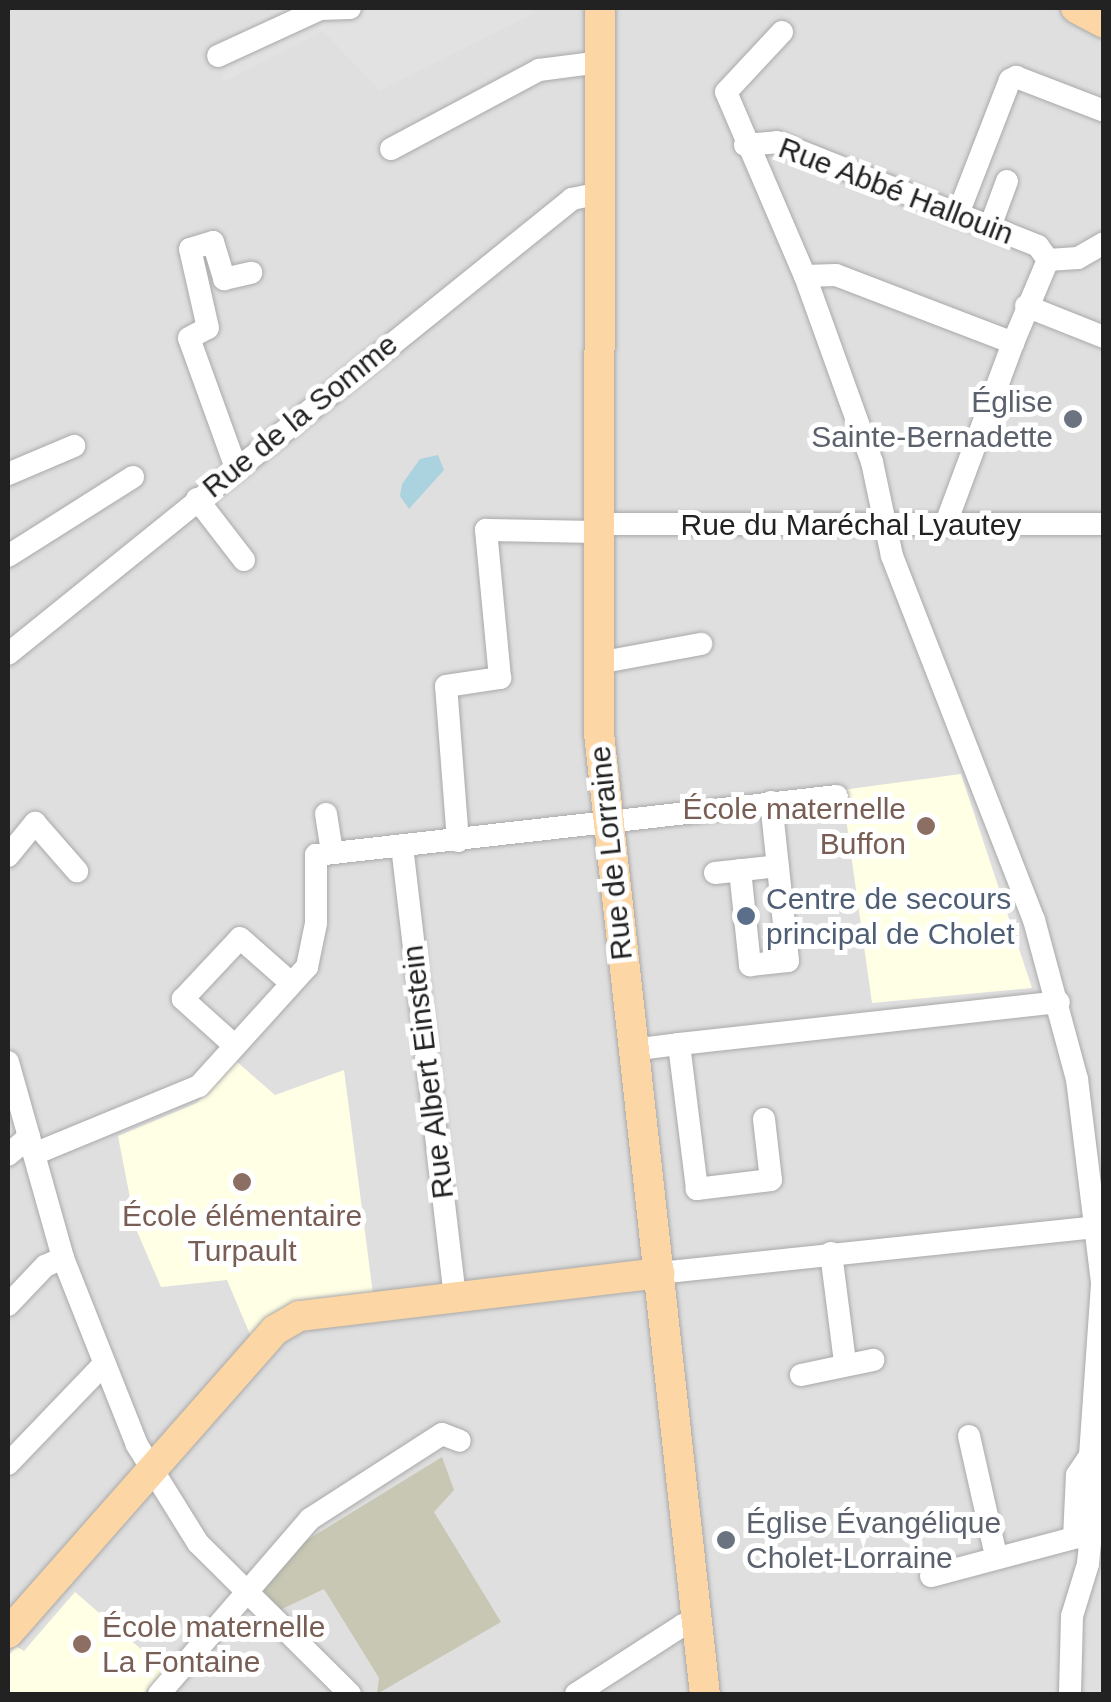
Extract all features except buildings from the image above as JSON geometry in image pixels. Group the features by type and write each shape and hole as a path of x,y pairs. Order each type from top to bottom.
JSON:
{"main road":[{"name":"Rue de Lorraine","path":"600,8 598,663 608,822 705,1694"},
{"path":"1076,8 1104,22"},
{"path":"8,1633 275,1330 299,1316 659,1273"}],"street":[{"path":"218,56 320,9 350,8"},
{"path":"782,32 728,82 746,145 804,276 888,524 892,556 1034,920 1077,1079 1099,1227 1102,1284 1090,1456 1100,1482 1082,1536 1072,1616 1070,1694"},
{"path":"392,149 538,70 600,62"},
{"path":"958,214 1010,80 1104,111"},
{"name":"Rue Abbé Hallouin","path":"746,145 777,142 1038,246 1048,260 1026,306 945,526"},
{"path":"990,227 1008,181"},
{"name":"Rue de la Somme","path":"8,654 572,199 600,193"},
{"path":"236,468 189,338 208,328 190,249 213,242 224,279 251,273"},
{"path":"1048,260 1078,258 1104,242"},
{"path":"804,276 836,275 1013,344"},
{"path":"1026,306 1104,337"},
{"path":"8,474 74,446"},
{"path":"8,556 133,477"},
{"path":"197,499 244,560"},
{"name":"Rue du Maréchal Lyautey","path":"458,840 446,686 500,678 486,530 1104,524"},
{"path":"598,663 700,644"},
{"path":"324,854 837,796"},
{"path":"740,870 750,965 788,961 771,802"},
{"path":"8,1156 178,1098 199,1086 307,966 316,923 326,814"},
{"path":"8,856 36,823 77,872"},
{"name":"Rue Albert Einstein","path":"402,846 455,1298"},
{"path":"715,873 778,866"},
{"path":"234,1045 183,999 240,938 291,984"},
{"path":"632,1050 1059,1002"},
{"path":"680,1044 697,1189 770,1180 764,1119"},
{"path":"8,1062 63,1258 102,1368 150,1469 178,1519 350,1694"},
{"path":"659,1273 1099,1227"},
{"path":"831,1253 845,1363"},
{"path":"8,1305 45,1266 63,1258"},
{"path":"801,1375 873,1360"},
{"path":"8,1464 102,1368"},
{"path":"159,1694 310,1518 442,1434 460,1441"},
{"path":"969,1436 996,1556"},
{"path":"1082,1536 1077,1475 1090,1456"},
{"path":"931,1576 964,1563 1082,1536"},
{"path":"576,1694 683,1625 695,1624"}],"shaded area":[{"path":"8,8 1103,8 1103,1694 8,1694"},
{"path":"279,8 532,8 535,13 380,91 323,31 221,83 234,42 230,33"},
{"path":"961,774 1032,988 872,1003 842,790"},
{"name":"École élémentaire Turpault","path":"236,1061 275,1095 344,1070 373,1294 252,1339 227,1280 161,1287 136,1229 118,1136 197,1103"},
{"path":"442,1457 454,1490 434,1512 501,1622 377,1694 379,1678 324,1589 278,1611 260,1589 299,1545"},
{"name":"École maternelle La Fontaine","path":"75,1592 165,1670 143,1694 8,1694 8,1657 16,1646 24,1651"}],"water":[{"path":"438,455 444,470 409,509 400,496 402,484 420,459"}],"place":[{"name":"Église Sainte-Bernadette","path":"1073,419"},
{"name":"École maternelle Buffon","path":"926,826"},
{"name":"Centre de secours principal de Cholet","path":"746,916"},
{"name":"École élémentaire Turpault","path":"242,1182"},
{"name":"Église Évangélique Cholet-Lorraine","path":"726,1540"},
{"name":"École maternelle La Fontaine","path":"82,1644"}]}
